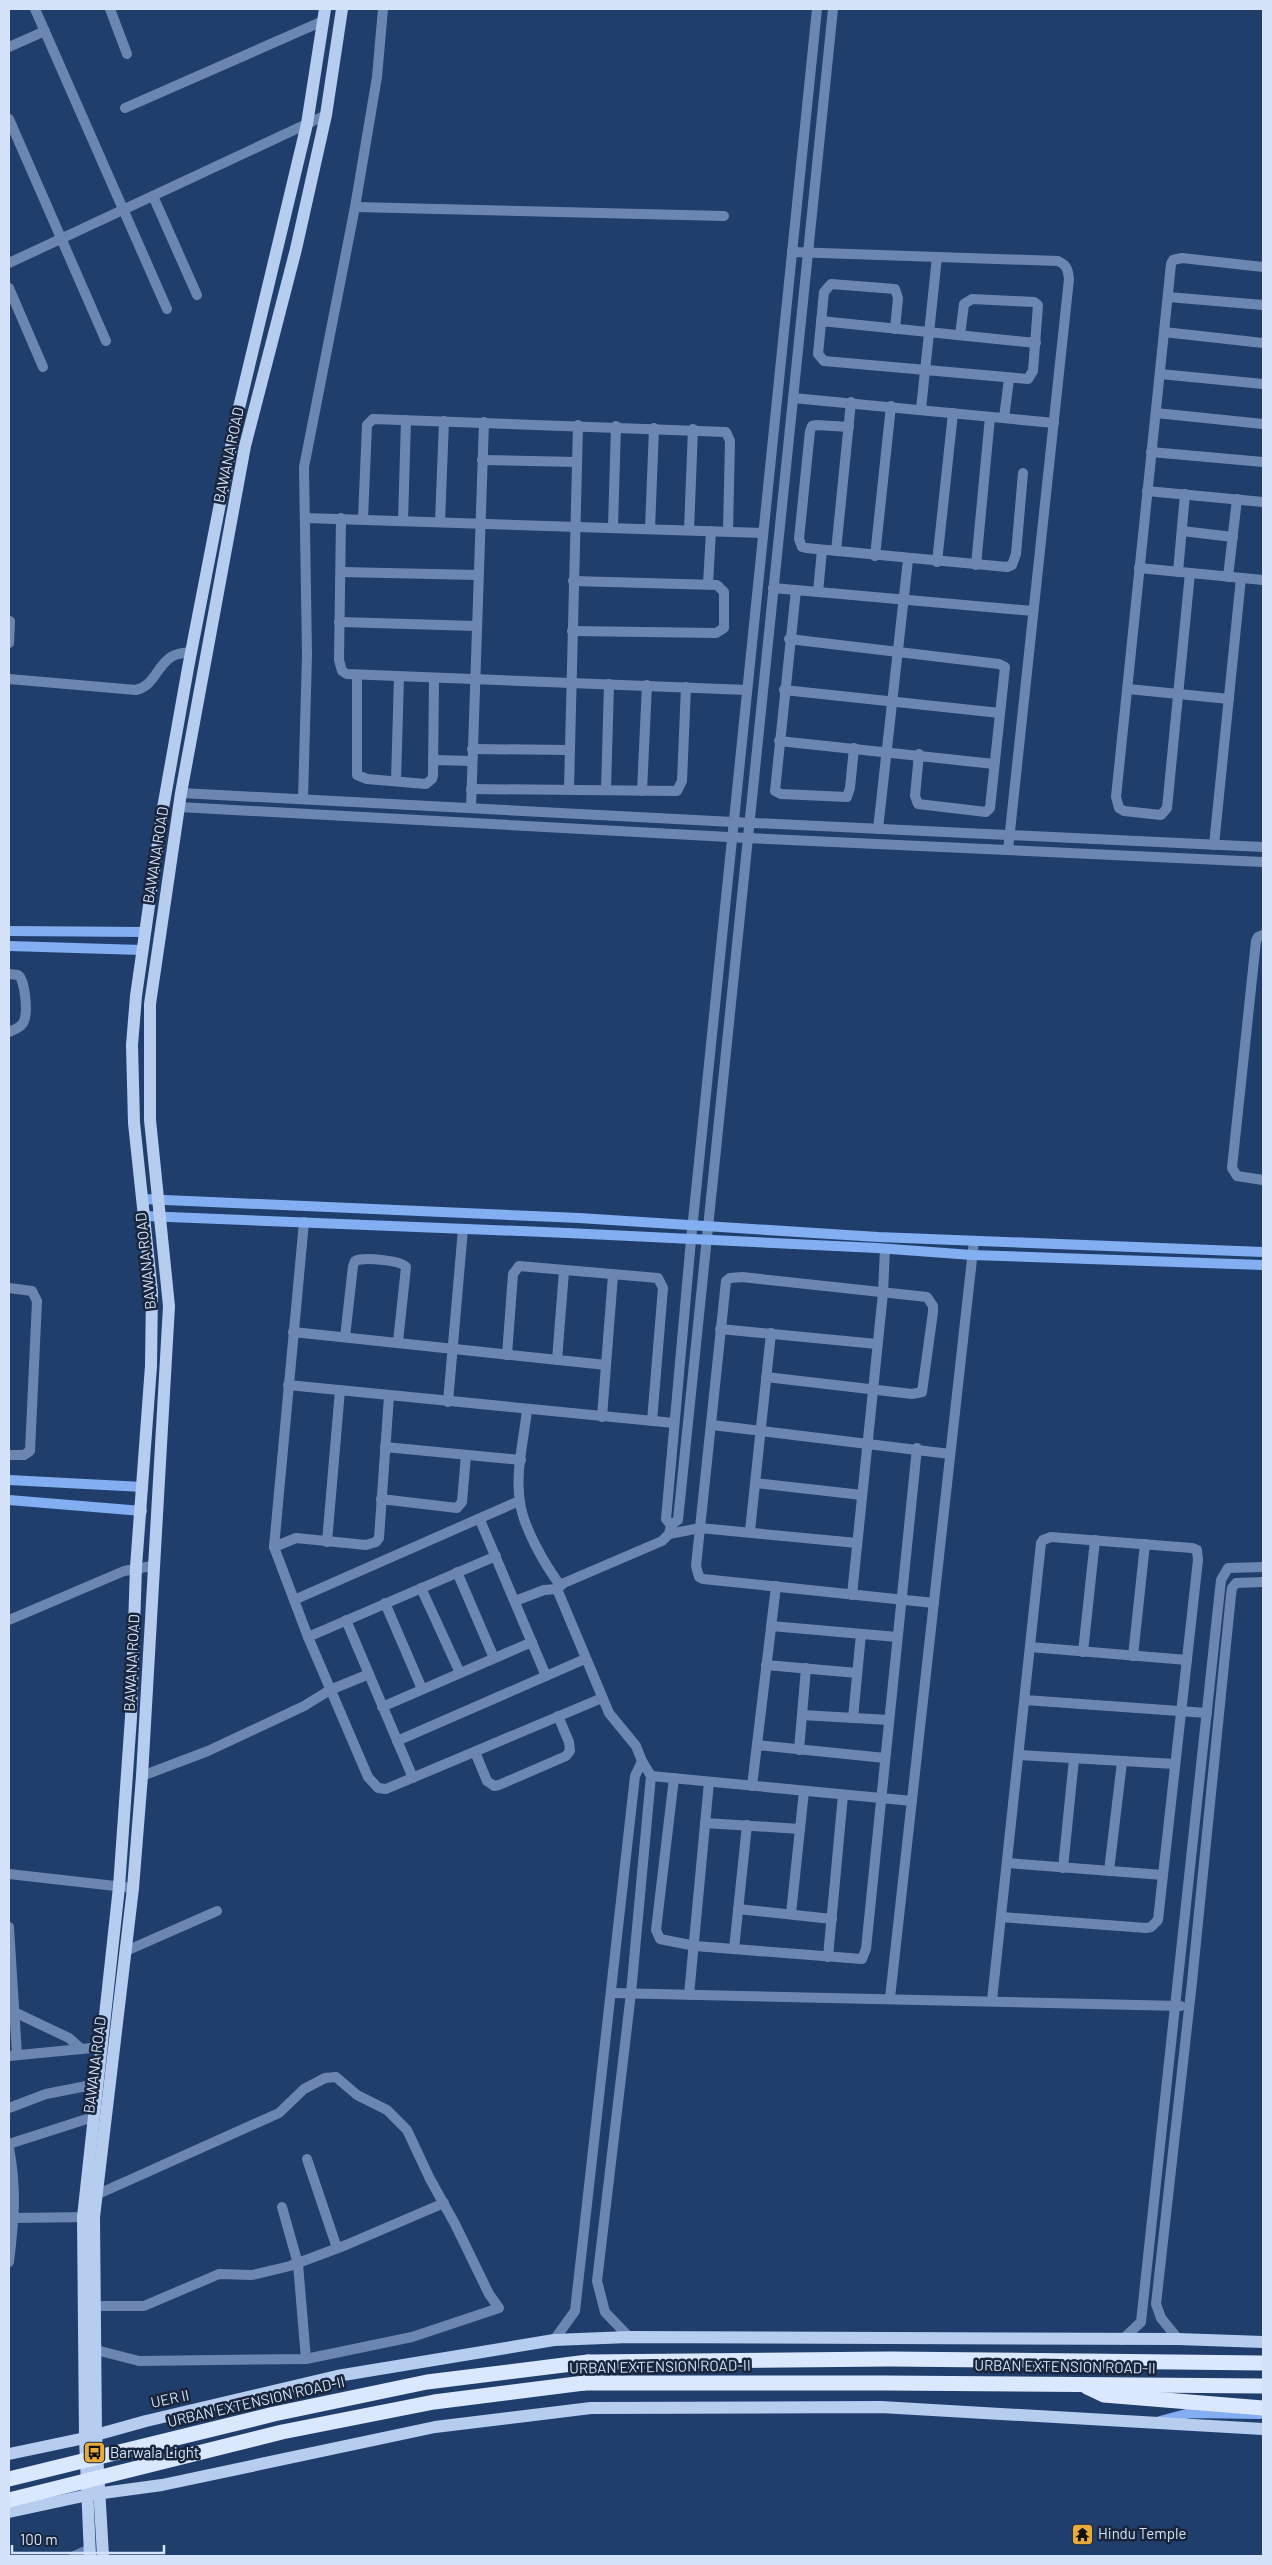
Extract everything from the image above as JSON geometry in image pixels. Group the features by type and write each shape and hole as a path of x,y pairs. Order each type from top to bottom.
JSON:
{"highway":[{"name":"URBAN EXTENSION ROAD-II","path":"9,2479 274,2414 427,2382 588,2362 890,2359 1263,2363"},
{"name":"URBAN EXTENSION ROAD-II","path":"9,2500 301,2428 434,2402 584,2384 1263,2386"},
{"path":"1081,2384 1104,2395 1263,2408"}],"main road":[{"name":"BAWANA ROAD","path":"91,2436 96,2350 96,2306 88,2217 96,2195 133,1888 142,1776 152,1566 166,1369 169,1292 156,1200 150,1120 149,1018 181,793 245,446 294,259 326,115 342,9"},
{"name":"BAWANA ROAD","path":"103,2556 94,2494 91,2436 88,2217 93,2117 120,1887 131,1716 136,1567 142,1511 152,1300 134,1123 132,1045 142,950 163,808 191,652 237,416 307,124 324,15"},
{"name":"UER II","path":"9,2454 338,2376 554,2340 629,2336 1178,2339 1263,2342"},
{"path":"9,2512 94,2494 162,2485 435,2427 591,2408 881,2407 1263,2429"},
{"name":"BAWANA ROAD","path":"90,2553 94,2494"}],"street":[{"path":"35,9 167,309"},
{"path":"303,799 307,655 304,467 355,206 377,77 383,9"},
{"path":"670,1530 666,1519 691,1240 817,9"},
{"path":"515,1602 544,1590 558,1587 662,1541 678,1520 833,9"},
{"path":"114,10 127,54"},
{"path":"125,108 324,15"},
{"path":"9,47 45,31"},
{"path":"9,264 326,115"},
{"path":"9,119 106,341"},
{"path":"153,196 196,295"},
{"path":"355,206 724,216"},
{"path":"792,252 1058,261 1068,269 1069,279 1008,850"},
{"path":"921,409 937,257"},
{"path":"1190,573 1167,808 1165,813 1156,815 1124,811 1116,803 1171,264 1178,258 1263,267"},
{"path":"895,329 898,298 895,289 831,284 824,292 818,354 824,361 925,369 1023,380 1032,377 1038,305 1034,302 967,300 964,304 960,335"},
{"path":"9,288 43,367"},
{"path":"1168,297 1263,306"},
{"path":"821,321 1036,343"},
{"path":"1164,332 1263,343"},
{"path":"1160,374 1263,384"},
{"path":"1004,418 1008,379"},
{"path":"793,398 851,402 1054,423"},
{"path":"836,551 851,402"},
{"path":"874,556 891,406"},
{"path":"937,562 953,413"},
{"path":"1156,413 1263,424"},
{"path":"976,565 990,416"},
{"path":"363,519 367,425 373,419 616,426 721,430 729,435 728,531"},
{"path":"403,520 406,420"},
{"path":"440,522 444,421"},
{"path":"471,808 484,422"},
{"path":"569,789 570,682 578,425"},
{"path":"849,427 817,425 812,426 810,431 799,539 802,546 908,560 1007,567 1014,560 1022,473"},
{"path":"613,527 616,426"},
{"path":"650,528 654,428"},
{"path":"689,530 693,429"},
{"path":"1151,452 1263,462"},
{"path":"482,460 577,462"},
{"path":"1147,491 1263,502"},
{"path":"1178,572 1185,494"},
{"path":"1228,577 1237,499"},
{"path":"305,518 763,533"},
{"path":"341,518 339,667 347,674 747,690"},
{"path":"708,584 711,531"},
{"path":"1182,531 1233,537"},
{"path":"818,592 822,550"},
{"path":"878,829 908,560"},
{"path":"1139,568 1263,580"},
{"path":"341,572 478,575"},
{"path":"1214,845 1241,578"},
{"path":"572,630 707,634 720,632 724,628 724,592 717,585 574,581"},
{"path":"773,588 1033,612"},
{"path":"796,590 789,639 775,790 781,794 847,797 850,788 854,748"},
{"path":"9,643 10,621"},
{"path":"340,622 477,626"},
{"path":"789,639 999,664 1005,667 990,808 986,812 918,804 915,796 918,754"},
{"path":"9,679 136,690 149,684 169,658 191,652"},
{"path":"357,675 356,771 361,778 396,781 430,782 433,774 434,678"},
{"path":"396,781 399,676"},
{"path":"606,790 609,684"},
{"path":"642,791 647,685"},
{"path":"471,789 672,792 680,788 686,687"},
{"path":"1128,689 1229,699"},
{"path":"784,690 1000,713"},
{"path":"779,741 918,754 994,764"},
{"path":"472,749 570,750"},
{"path":"433,760 472,761"},
{"path":"181,793 749,823 1263,847"},
{"path":"180,807 747,838 1263,862"},
{"path":"9,931 145,932"},
{"path":"1263,935 1258,937 1256,941 1232,1168 1237,1176 1263,1180"},
{"path":"9,946 142,950"},
{"path":"9,974 18,975 24,982 25,1016 20,1027 9,1032"},
{"path":"142,1199 693,1224 974,1241 1263,1252"},
{"path":"144,1216 463,1229 885,1249 972,1255 1263,1264"},
{"path":"304,1222 274,1547 308,1637 371,1782 381,1790 602,1698"},
{"path":"448,1402 451,1349 463,1229"},
{"path":"890,1998 974,1241"},
{"path":"852,1595 883,1293 885,1249"},
{"path":"346,1336 353,1266 356,1262 365,1258 399,1263 406,1267 398,1342"},
{"path":"507,1355 515,1269 524,1266 658,1278 663,1288 652,1421"},
{"path":"557,1360 564,1270"},
{"path":"602,1416 613,1275"},
{"path":"766,1377 912,1394 922,1392 933,1312 933,1306 928,1297 736,1276 730,1278 724,1286 712,1425 696,1566 699,1576 852,1595 934,1602"},
{"path":"9,1288 32,1291 37,1301 30,1451 24,1455 9,1455"},
{"path":"720,1328 878,1344"},
{"path":"293,1332 346,1336 606,1365"},
{"path":"750,1531 771,1333"},
{"path":"288,1385 674,1423"},
{"path":"327,1542 340,1390"},
{"path":"274,1547 296,1538 366,1545 376,1542 379,1538 389,1396"},
{"path":"527,1410 521,1460 519,1501 542,1558 558,1587 602,1698 614,1722 636,1746 651,1776 631,1994 597,2281 605,2312 629,2336"},
{"path":"712,1425 918,1448 950,1454"},
{"path":"385,1448 521,1460"},
{"path":"674,1778 656,1930 657,1936 665,1942 695,1946 857,1960 864,1956 918,1448"},
{"path":"381,1499 457,1508 462,1502 466,1455"},
{"path":"9,1480 143,1487"},
{"path":"755,1483 862,1495"},
{"path":"9,1500 142,1511"},
{"path":"294,1600 480,1520 519,1501"},
{"path":"480,1520 546,1676"},
{"path":"670,1530 700,1528 750,1531 857,1542"},
{"path":"992,2000 1030,1647 1043,1540 1051,1537 1192,1548 1198,1555 1158,1920 1151,1927 1001,1917"},
{"path":"1083,1652 1096,1540"},
{"path":"1134,1656 1145,1544"},
{"path":"308,1637 496,1556"},
{"path":"9,1620 136,1567 152,1566"},
{"path":"1122,2340 1141,2322 1223,1573 1228,1568 1235,1566 1263,1567"},
{"path":"457,1572 494,1658"},
{"path":"1178,2339 1161,2318 1156,2304 1232,1588 1242,1581 1263,1582"},
{"path":"752,1786 776,1586"},
{"path":"421,1588 460,1673"},
{"path":"385,1603 422,1689"},
{"path":"346,1620 412,1778"},
{"path":"771,1626 897,1637"},
{"path":"853,1718 861,1634"},
{"path":"382,1706 532,1642"},
{"path":"1030,1647 1187,1660"},
{"path":"397,1742 585,1659"},
{"path":"766,1665 857,1673"},
{"path":"799,1750 806,1668"},
{"path":"142,1776 218,1746 304,1706 330,1690 369,1674"},
{"path":"1025,1700 1207,1713"},
{"path":"802,1715 889,1720"},
{"path":"475,1752 487,1781 494,1786 566,1756 570,1751 569,1742 558,1716"},
{"path":"757,1745 885,1758"},
{"path":"1019,1755 1175,1764"},
{"path":"1063,1868 1074,1759"},
{"path":"554,2340 575,2311 635,1776 642,1761"},
{"path":"1109,1871 1122,1762"},
{"path":"651,1776 912,1801"},
{"path":"689,1994 709,1782"},
{"path":"791,1914 804,1791"},
{"path":"828,1958 843,1795"},
{"path":"705,1822 800,1829"},
{"path":"734,1949 747,1826"},
{"path":"1007,1863 1163,1875"},
{"path":"9,1874 133,1888"},
{"path":"738,1909 832,1919"},
{"path":"126,1951 218,1911"},
{"path":"9,1927 13,2056 102,2047"},
{"path":"612,1993 992,2000 1189,2006"},
{"path":"12,2011 69,2038 81,2049"},
{"path":"96,2195 279,2113 299,2092 331,2077 341,2080 357,2096 387,2110 403,2124 489,2294 499,2308 412,2337 306,2360 139,2361 96,2350"},
{"path":"9,2108 46,2094 97,2084"},
{"path":"9,2144 93,2117"},
{"path":"9,2148 15,2182 9,2262"},
{"path":"307,2159 338,2248"},
{"path":"96,2306 144,2306 219,2274 252,2275 298,2264 444,2203"},
{"path":"282,2208 298,2264 306,2360"},
{"path":"12,2218 88,2217"},
{"path":"1154,2423 1190,2413 1263,2414"},
{"path":"74,2556 90,2553"}],"place":[{"name":"Barwala Light","path":"94,2453"},
{"name":"Hindu Temple","path":"1082,2534"}]}
